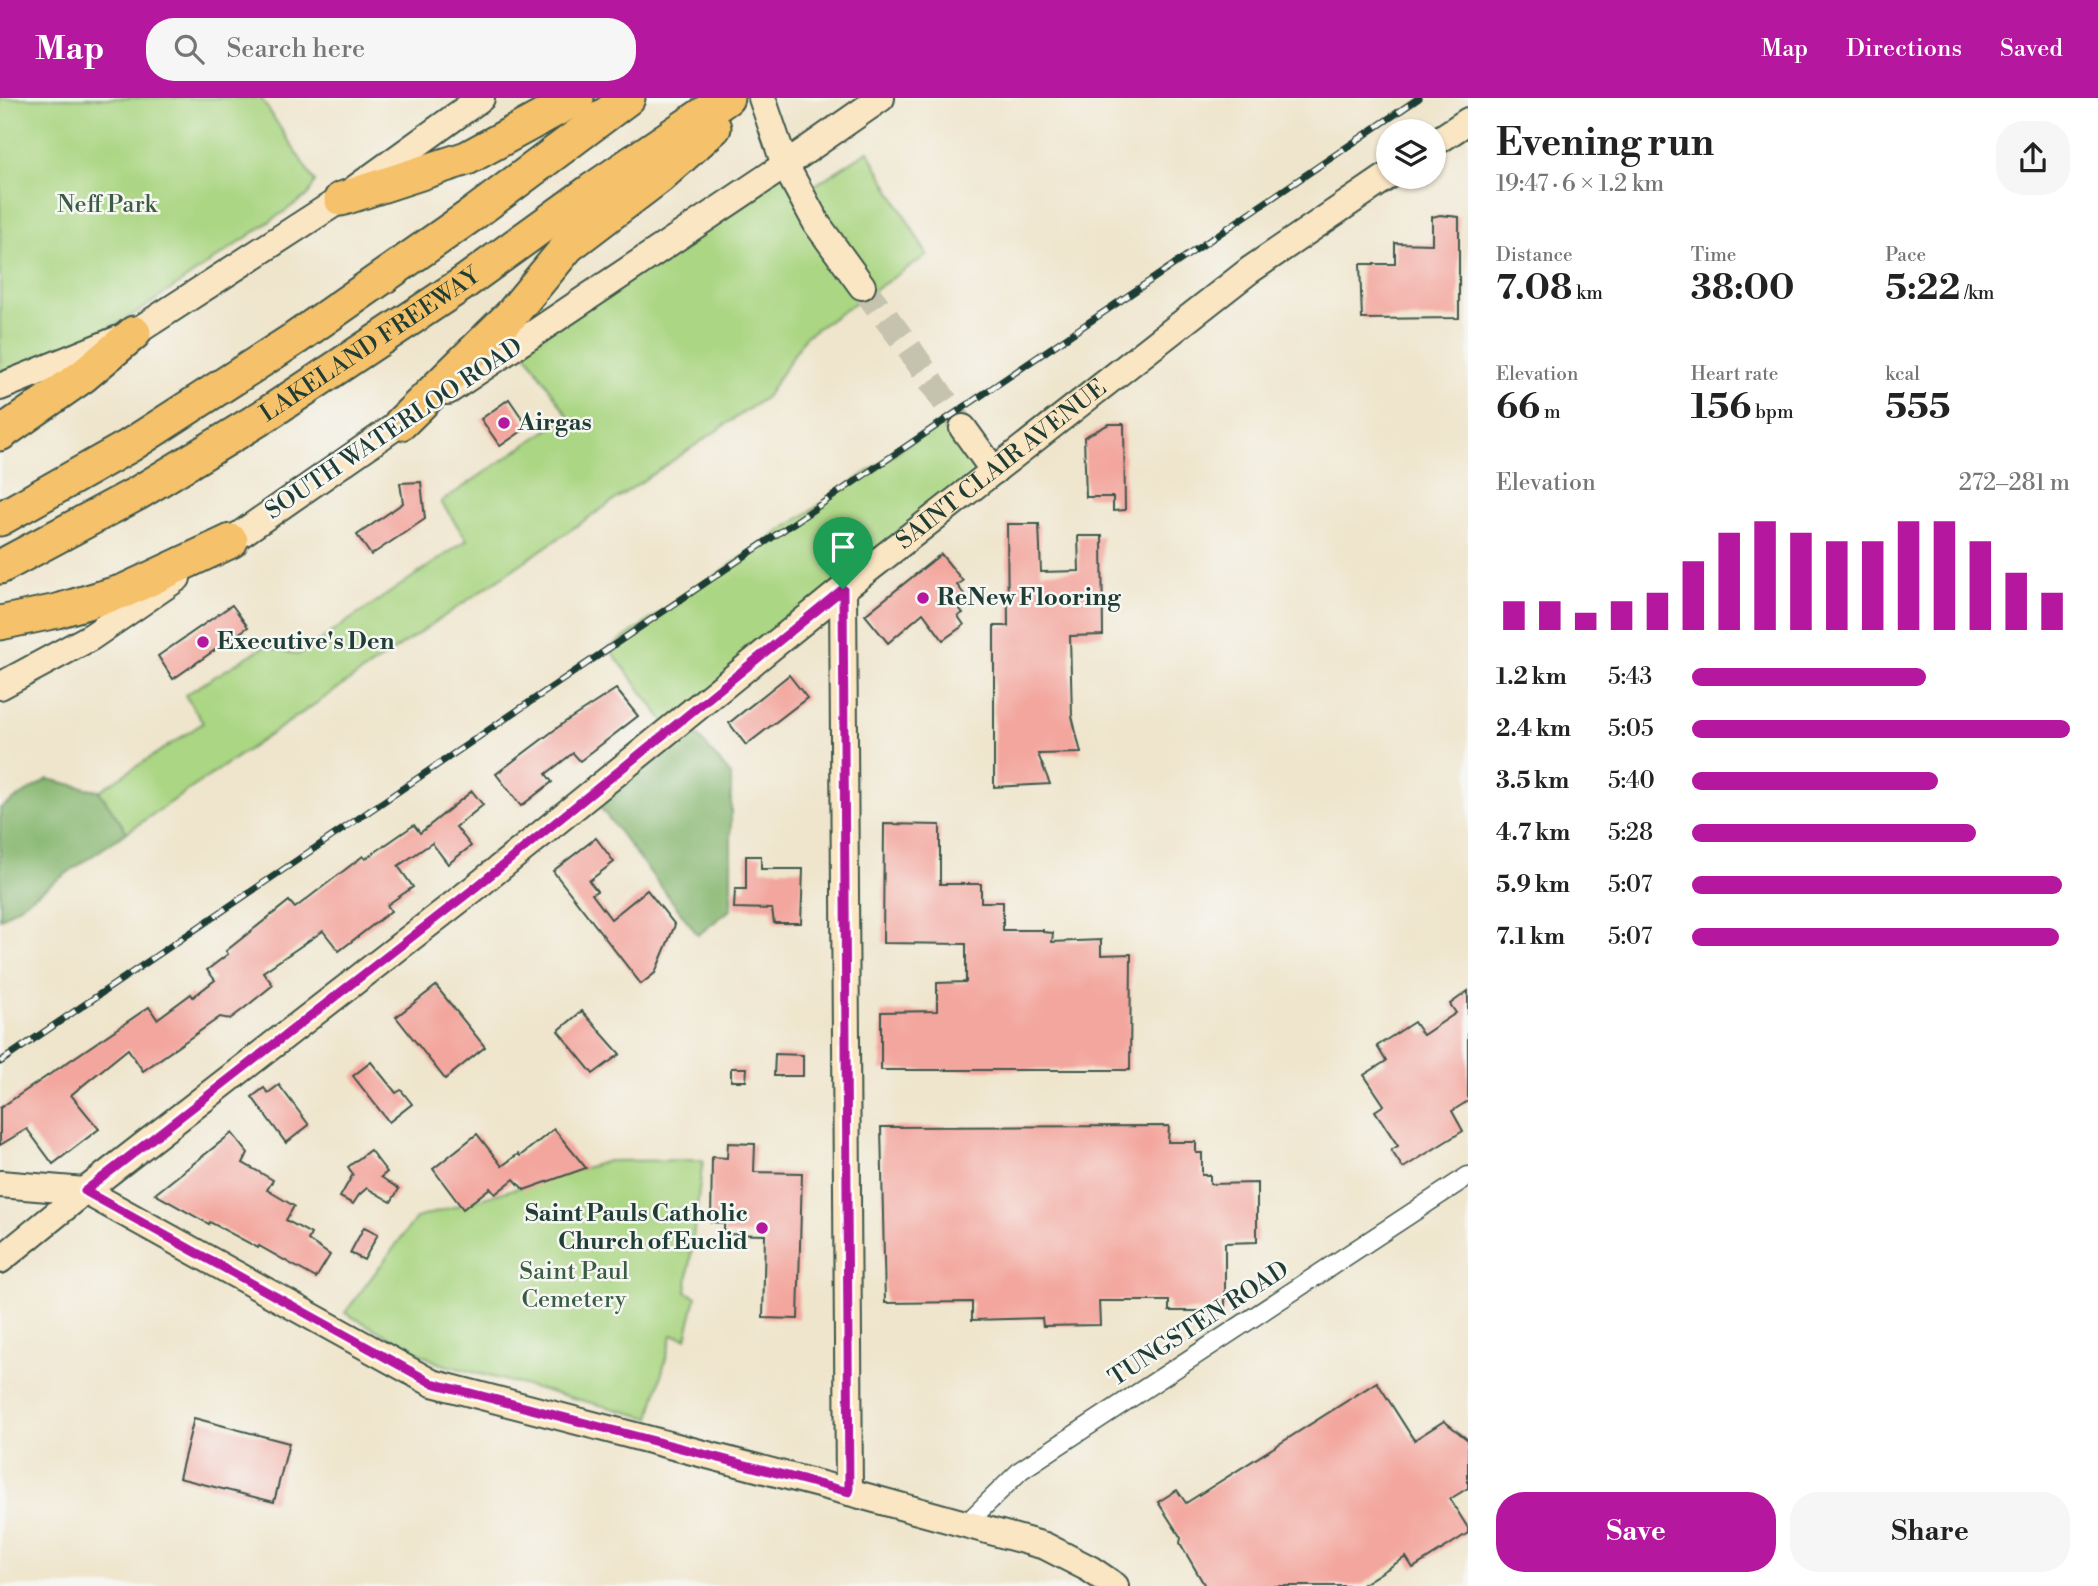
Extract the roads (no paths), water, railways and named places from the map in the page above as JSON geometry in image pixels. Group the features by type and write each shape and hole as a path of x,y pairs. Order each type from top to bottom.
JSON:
{"highway":[{"path":"341,199 467,158 577,98"},
{"name":"LAKELAND FREEWAY","path":"0,519 129,446 296,338 473,214 628,98"},
{"path":"401,423 511,315 568,246 660,176 714,114 747,98"},
{"name":"LAKELAND FREEWAY","path":"0,567 138,493 264,416 461,285 592,190 714,114"},
{"path":"0,435 83,376 134,333"},
{"path":"0,623 57,611 124,591 231,541"}],"street":[{"path":"0,387 134,333 341,199 481,98"},
{"path":"762,98 785,165 817,224 862,286"},
{"name":"SOUTH WATERLOO ROAD","path":"0,686 91,637 881,98"},
{"path":"1446,136 1468,121"},
{"name":"SAINT CLAIR AVENUE","path":"0,1260 476,887 843,589 1251,270 1376,184"},
{"path":"963,428 994,471"},
{"path":"843,589 849,1492"},
{"name":"TUNGSTEN ROAD","path":"966,1524 1021,1470 1468,1176"},
{"path":"0,1184 85,1191 432,1383 1045,1546 1090,1569 1115,1586"}],"tunnel":[{"path":"862,286 906,344 963,428"}],"railway":[{"path":"0,1062 1419,98"}],"place":[{"name":"Airgas","path":"504,423"},
{"name":"ReNew Flooring","path":"923,598"},
{"name":"Executive's Den","path":"203,642"},
{"name":"Saint Pauls Catholic Church of Euclid","path":"762,1228"}],"park label":[{"name":"Neff Park","path":"107,205"},
{"name":"Saint Paul Cemetery","path":"574,1286"}]}
